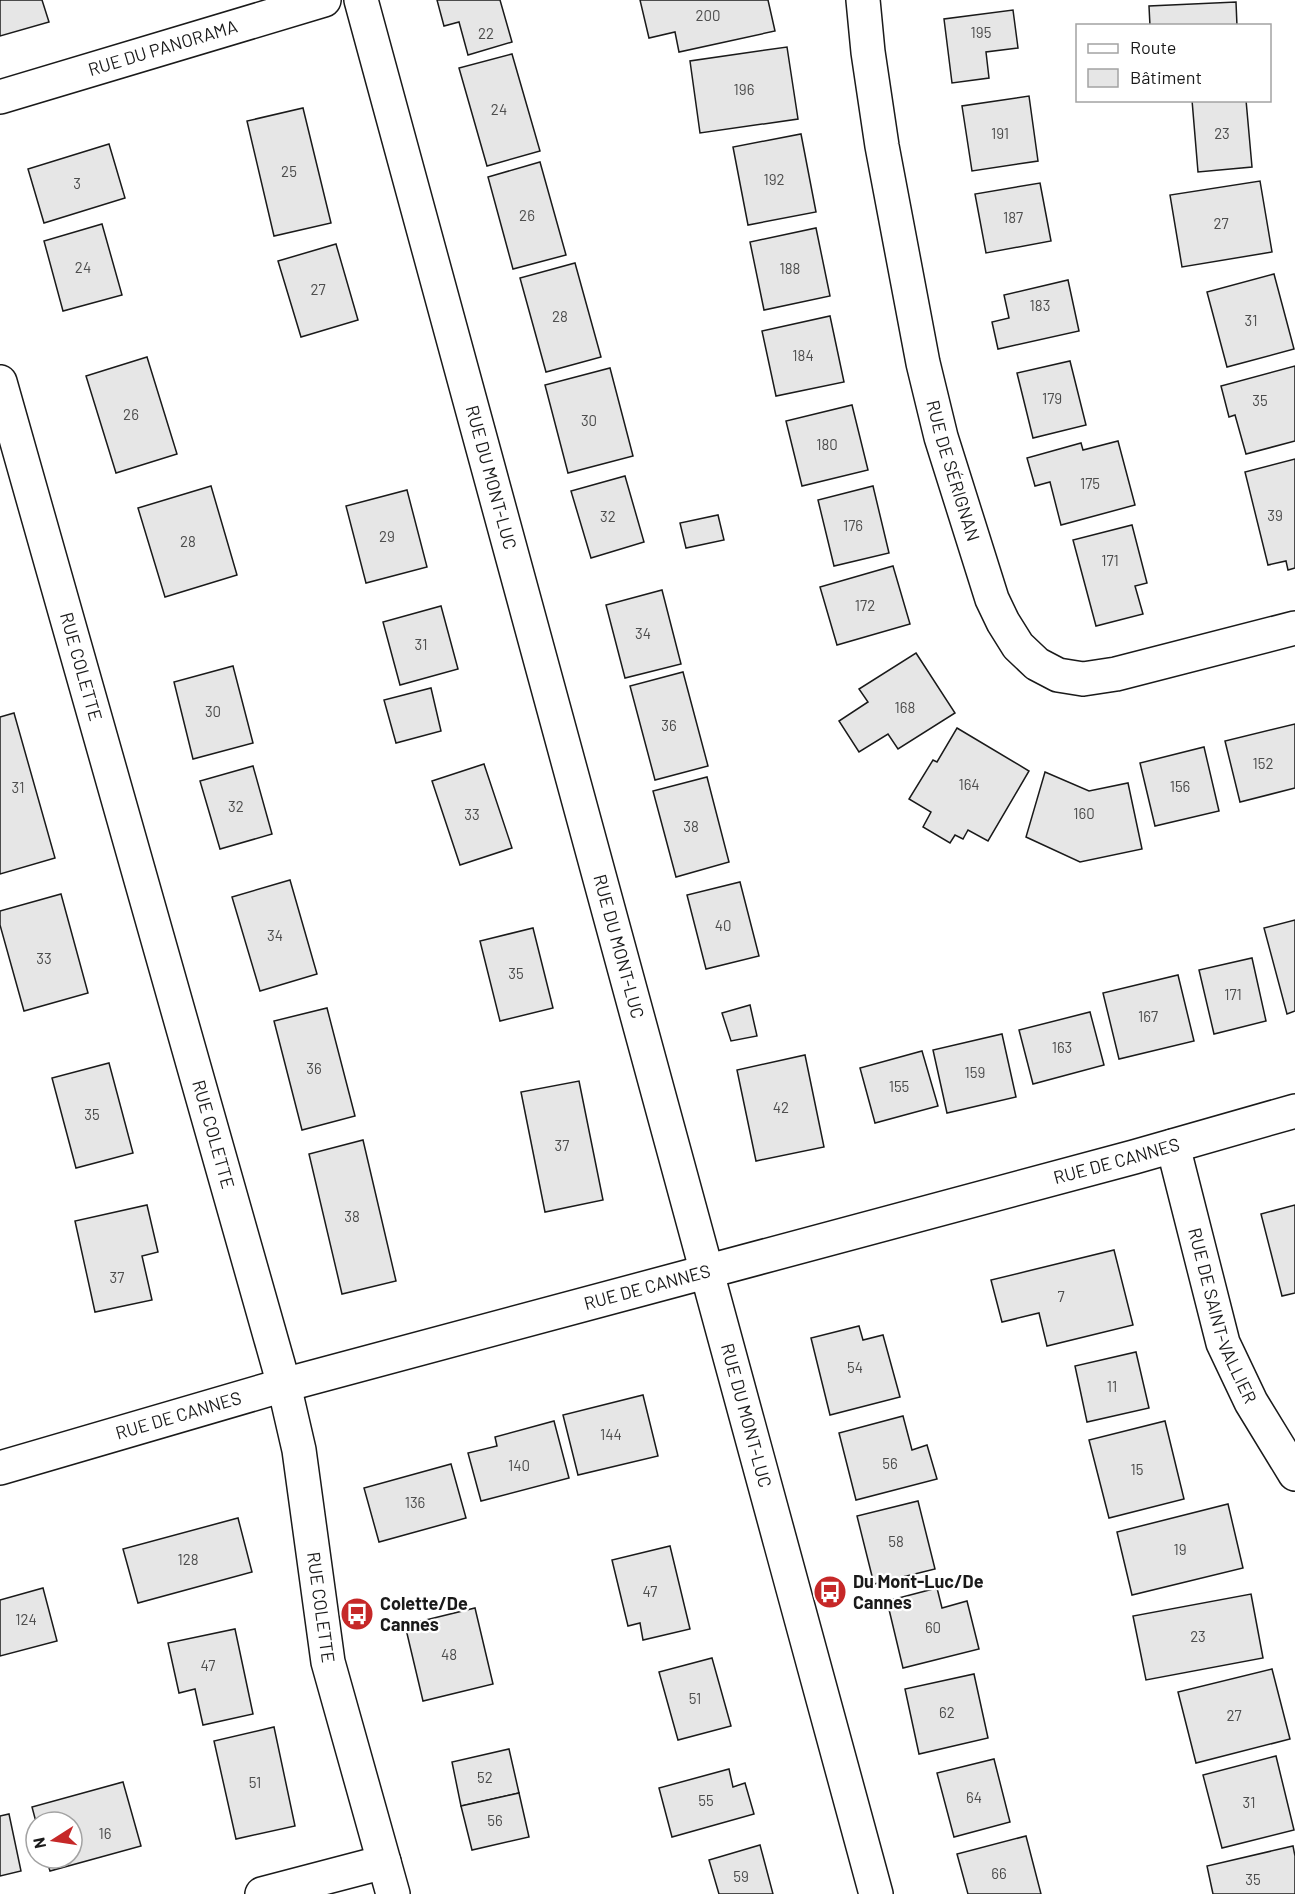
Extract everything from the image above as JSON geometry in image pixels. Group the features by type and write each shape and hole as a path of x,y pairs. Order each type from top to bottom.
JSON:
{"street":[{"name":"RUE DU PANORAMA","path":"0,97 324,0"},
{"name":"RUE DU MONT-LUC","path":"361,0 876,1894"},
{"name":"RUE DE SÉRIGNAN","path":"862,0 882,146 922,363 941,436 992,599 1018,646 1037,664 1058,675 1083,679 1116,674 1295,628"},
{"name":"RUE COLETTE","path":"0,382 284,1385 299,1450 328,1662 393,1894"},
{"name":"RUE DE CANNES","path":"0,1468 284,1385 707,1273 1295,1111"},
{"name":"RUE DE SAINT-VALLIER","path":"1173,1146 1223,1343 1251,1402 1295,1474"},
{"path":"262,1894 384,1862"}],"building":[{"path":"0,0 42,0 49,22 0,36"},
{"path":"437,0 500,0 512,42 468,55 459,22 444,26"},
{"path":"640,0 768,0 775,31 679,52 675,32 649,38"},
{"path":"1236,2 1237,24 1150,24 1149,6"},
{"path":"1013,10 1018,48 986,52 989,78 952,83 944,19"},
{"path":"787,47 798,119 700,133 690,61"},
{"path":"512,54 540,151 487,166 459,68"},
{"path":"1029,96 1038,161 972,171 962,106"},
{"path":"1192,102 1246,102 1252,167 1198,172"},
{"path":"303,108 331,223 274,236 247,121"},
{"path":"801,134 816,212 748,225 733,147"},
{"path":"109,144 125,198 44,223 28,169"},
{"path":"540,162 566,255 513,269 488,177"},
{"path":"1260,181 1272,252 1182,267 1170,195"},
{"path":"1040,183 1051,241 986,253 975,194"},
{"path":"102,224 122,295 63,311 44,241"},
{"path":"816,228 830,296 764,310 750,242"},
{"path":"336,244 358,320 301,337 278,261"},
{"path":"575,263 601,357 546,372 520,278"},
{"path":"1274,274 1294,349 1227,367 1207,292"},
{"path":"1068,280 1079,331 998,349 992,322 1009,318 1004,295"},
{"path":"830,316 844,382 776,396 762,331"},
{"path":"147,357 177,454 116,473 86,376"},
{"path":"1070,361 1086,425 1033,438 1017,373"},
{"path":"1295,366 1295,441 1246,454 1235,415 1229,417 1221,386"},
{"path":"610,368 633,456 568,473 545,385"},
{"path":"852,405 868,470 802,486 786,421"},
{"path":"1118,441 1135,505 1061,525 1050,482 1035,486 1027,458 1081,443 1083,450"},
{"path":"1295,459 1295,568 1288,570 1286,561 1268,565 1245,472"},
{"path":"625,476 644,542 591,558 571,491"},
{"path":"211,486 237,575 165,597 138,508"},
{"path":"873,486 889,553 834,566 818,500"},
{"path":"407,490 427,567 366,583 346,506"},
{"path":"718,515 724,540 686,548 680,523"},
{"path":"1132,525 1147,583 1135,586 1143,614 1096,626 1073,540"},
{"path":"893,566 910,624 837,645 820,587"},
{"path":"662,590 681,664 625,678 606,605"},
{"path":"441,606 458,669 400,685 383,622"},
{"path":"916,653 955,713 898,749 888,734 859,752 839,721 868,702 859,689"},
{"path":"233,666 253,743 193,759 174,682"},
{"path":"683,672 708,766 655,780 630,686"},
{"path":"431,688 441,731 396,743 384,700"},
{"path":"14,713 55,858 0,874 0,717"},
{"path":"1295,724 1295,788 1240,802 1225,741"},
{"path":"957,728 1029,771 988,841 968,830 963,839 955,835 950,843 923,827 931,812 909,799 933,760 937,762"},
{"path":"1204,747 1219,811 1155,826 1140,763"},
{"path":"484,764 512,848 460,865 432,781"},
{"path":"253,766 272,834 220,849 200,781"},
{"path":"1045,772 1089,791 1128,783 1142,849 1080,862 1026,837"},
{"path":"707,777 729,862 676,877 653,791"},
{"path":"290,880 317,974 260,991 232,897"},
{"path":"740,882 759,956 706,969 687,895"},
{"path":"61,894 88,993 24,1011 0,925 0,911"},
{"path":"1295,920 1295,1011 1287,1014 1264,928"},
{"path":"533,928 553,1008 500,1021 480,941"},
{"path":"1252,958 1266,1021 1214,1034 1199,970"},
{"path":"1178,975 1194,1041 1119,1059 1103,993"},
{"path":"750,1005 757,1036 731,1041 722,1013"},
{"path":"327,1008 355,1116 302,1130 274,1021"},
{"path":"1090,1012 1104,1065 1033,1084 1019,1030"},
{"path":"1002,1034 1016,1097 947,1113 933,1050"},
{"path":"922,1051 938,1106 875,1123 860,1068"},
{"path":"805,1055 824,1147 756,1161 737,1070"},
{"path":"109,1063 133,1153 76,1168 52,1078"},
{"path":"579,1081 603,1200 545,1212 521,1092"},
{"path":"363,1140 396,1281 342,1294 309,1154"},
{"path":"147,1205 158,1252 142,1256 152,1300 95,1312 75,1221"},
{"path":"1295,1205 1295,1293 1282,1296 1261,1214"},
{"path":"1114,1250 1133,1325 1047,1346 1039,1313 1002,1322 991,1280"},
{"path":"859,1326 863,1340 883,1335 900,1397 830,1415 811,1338"},
{"path":"1136,1352 1149,1408 1087,1422 1075,1366"},
{"path":"643,1395 658,1456 578,1475 563,1415"},
{"path":"903,1416 912,1450 927,1445 937,1479 856,1500 839,1433"},
{"path":"554,1421 569,1478 481,1501 468,1453 497,1446 495,1437"},
{"path":"1165,1421 1184,1499 1109,1518 1089,1440"},
{"path":"451,1464 466,1518 379,1542 364,1488"},
{"path":"918,1501 935,1569 874,1584 857,1516"},
{"path":"1228,1504 1243,1568 1132,1595 1117,1532"},
{"path":"238,1518 252,1572 138,1603 123,1549"},
{"path":"670,1546 690,1629 643,1640 640,1623 628,1626 612,1560"},
{"path":"43,1588 57,1641 0,1656 0,1600"},
{"path":"937,1588 942,1608 967,1601 979,1649 903,1668 887,1601"},
{"path":"1251,1594 1263,1658 1146,1680 1133,1616"},
{"path":"475,1608 493,1684 423,1701 405,1625"},
{"path":"235,1629 253,1714 203,1725 195,1689 179,1693 168,1643"},
{"path":"712,1658 731,1726 678,1740 659,1672"},
{"path":"1272,1669 1290,1739 1196,1763 1178,1692"},
{"path":"974,1674 988,1738 919,1754 905,1689"},
{"path":"274,1727 295,1826 236,1839 214,1741"},
{"path":"509,1749 519,1793 461,1806 452,1762"},
{"path":"1276,1756 1294,1830 1222,1848 1203,1775"},
{"path":"994,1759 1010,1822 954,1837 937,1773"},
{"path":"729,1769 733,1787 745,1783 754,1814 672,1837 659,1788"},
{"path":"123,1782 141,1846 84,1862 84,1810 33,1810 32,1807"},
{"path":"519,1793 529,1837 472,1850 461,1806"},
{"path":"9,1814 21,1871 0,1876 0,1816"},
{"path":"1026,1836 1041,1894 968,1894 957,1854"},
{"path":"760,1845 773,1894 719,1894 709,1860"},
{"path":"1293,1846 1295,1894 1213,1894 1207,1866"}],"place":[{"name":"Du Mont-Luc/De Cannes","path":"830,1592"},
{"name":"Colette/De Cannes","path":"357,1614"}]}
